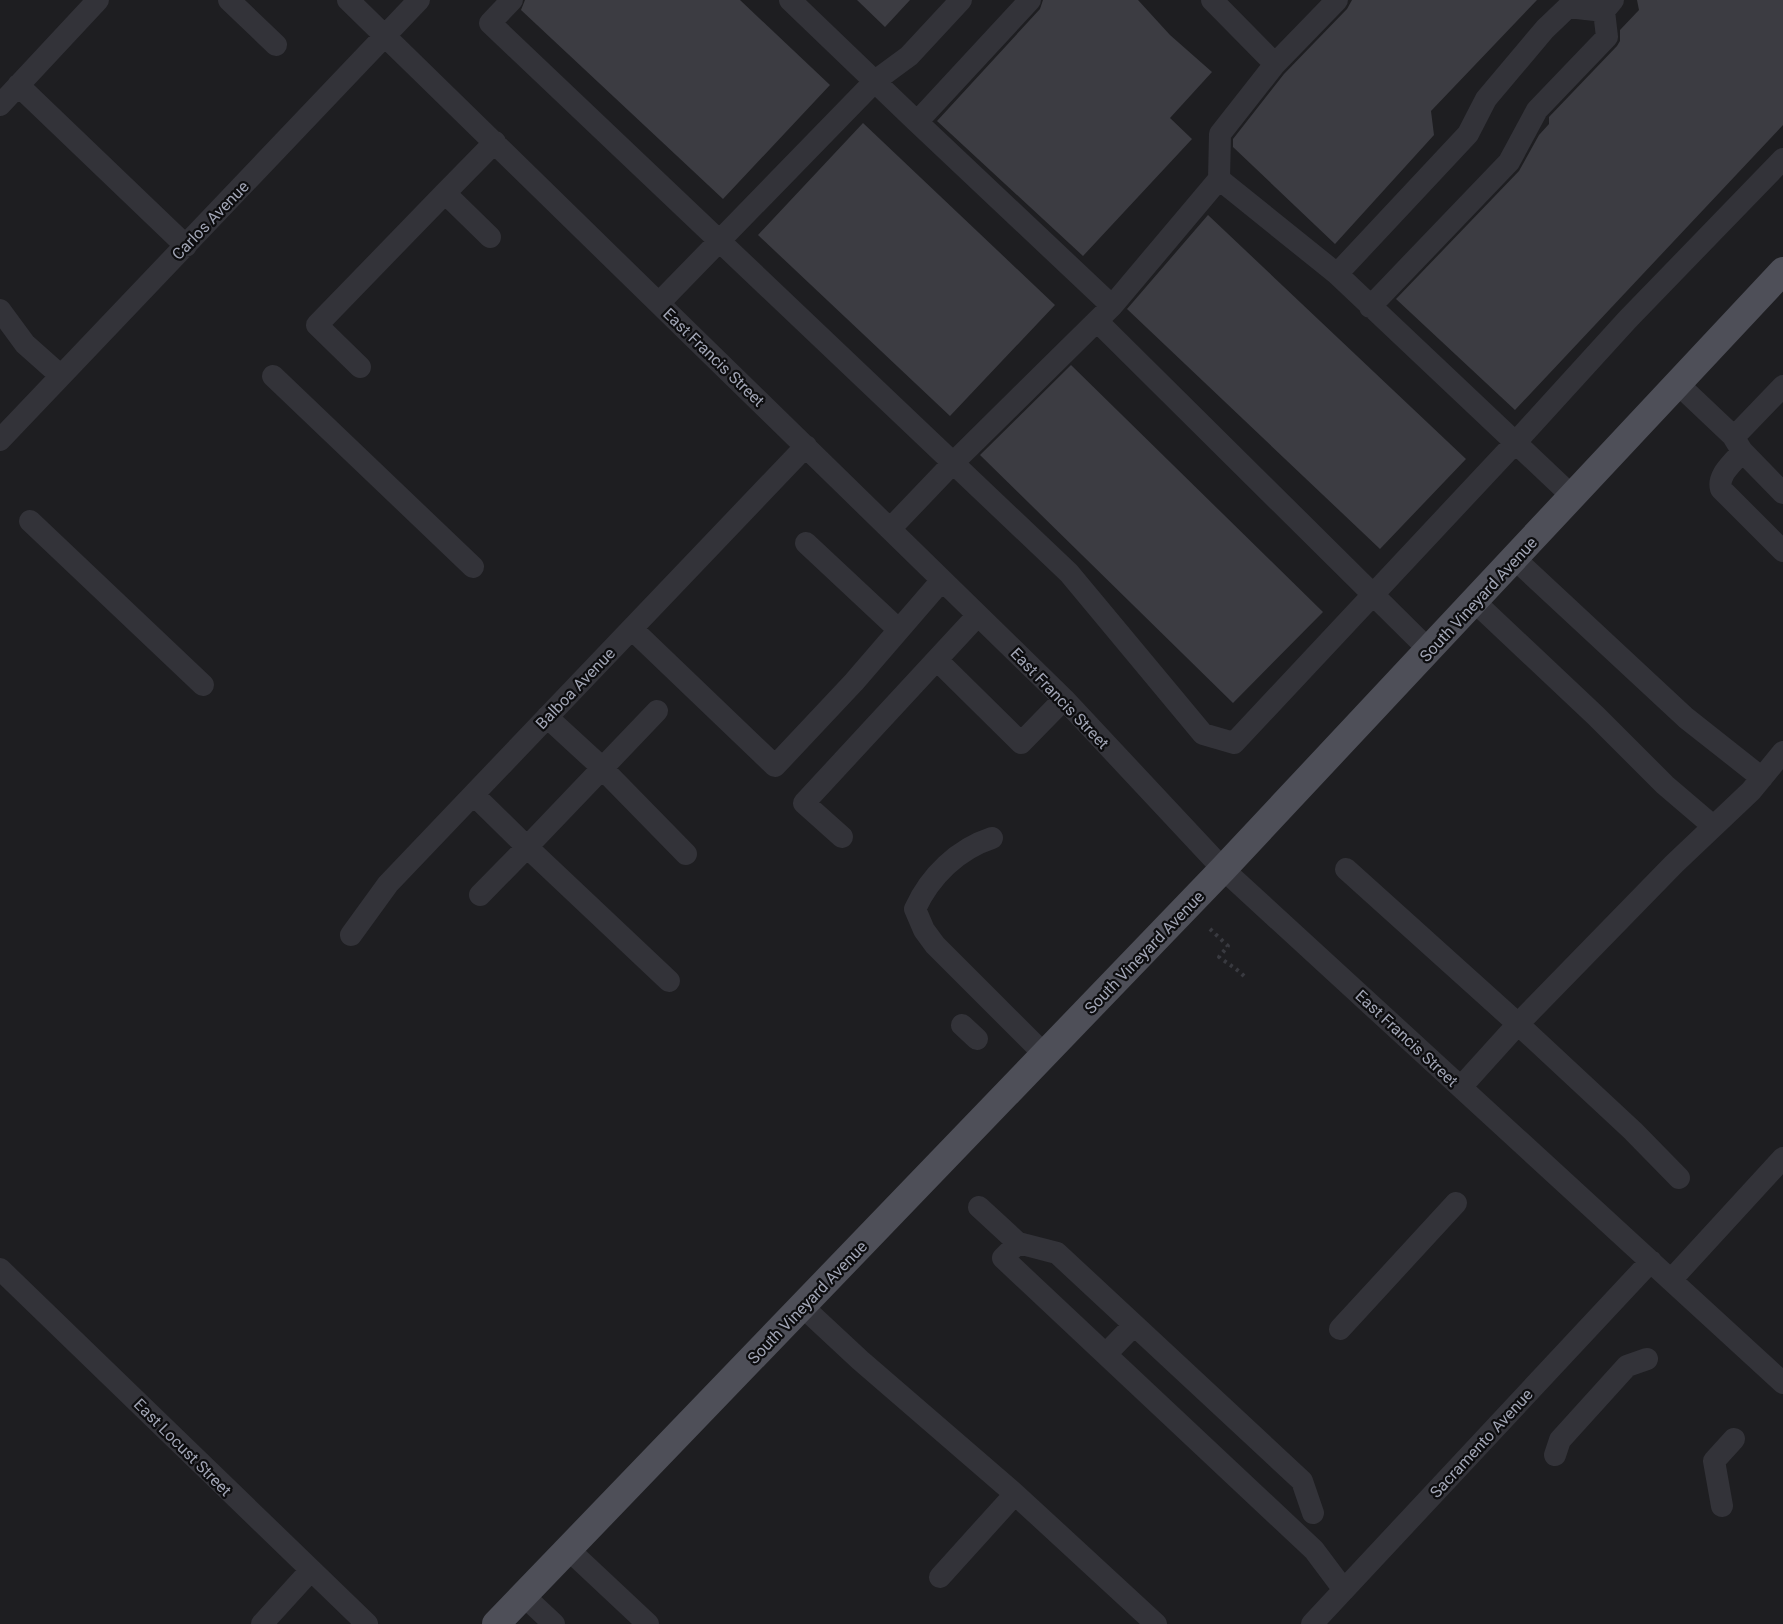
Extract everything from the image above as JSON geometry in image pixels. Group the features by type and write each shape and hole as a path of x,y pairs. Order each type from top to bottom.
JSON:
{"main road":[{"name":"South Vineyard Avenue","path":"496,1624 1223,869 1783,271"}],"street":[{"path":"0,105 98,0"},
{"path":"229,0 276,45"},
{"name":"East Francis Street","path":"348,0 1064,699 1223,869 1783,1383"},
{"name":"Carlos Avenue","path":"0,440 419,0"},
{"path":"512,0 490,23 1069,573 1203,734 1234,743 1628,320 1783,159"},
{"path":"790,0 917,122 1105,313 1373,595 1429,650"},
{"path":"659,303 875,81 909,56 961,0"},
{"path":"917,122 1030,0"},
{"path":"1212,0 1275,64"},
{"path":"890,529 952,464 1105,313 1219,179 1220,134 1275,64 1337,0"},
{"path":"1337,274 1468,134 1486,99 1545,29 1568,7 1609,5 1607,37 1537,110 1509,162 1370,307"},
{"path":"18,85 186,246"},
{"path":"360,367 317,325 495,142"},
{"path":"1219,179 1337,274 1573,497"},
{"path":"445,193 490,237"},
{"path":"5,326 61,376"},
{"path":"273,376 473,567"},
{"path":"1678,384 1783,493"},
{"path":"1783,386 1738,444 1719,482 1721,489 1783,551"},
{"name":"Balboa Avenue","path":"351,935 388,884 806,446"},
{"path":"30,521 203,685"},
{"path":"806,543 899,630"},
{"path":"1515,559 1686,718 1762,778"},
{"path":"632,629 776,766 854,682 942,580"},
{"path":"1475,602 1596,716 1665,785 1713,826"},
{"path":"842,837 804,803 978,615"},
{"path":"937,660 1021,743 1064,699"},
{"path":"480,896 657,711"},
{"path":"547,717 686,854"},
{"path":"1461,1087 1518,1024 1674,864 1751,791 1783,753"},
{"path":"474,795 669,981"},
{"path":"992,838 964,850 948,863 923,892 915,909 924,930 935,945 1045,1055"},
{"path":"1346,869 1518,1024 1679,1178"},
{"path":"1671,1280 1783,1158"},
{"path":"1340,1329 1456,1203"},
{"path":"979,1207 1018,1243 1057,1253 1302,1481 1313,1513"},
{"path":"1018,1243 1003,1258 1314,1550 1344,1590"},
{"name":"Sacramento Avenue","path":"1312,1624 1651,1261"},
{"name":"East Locust Street","path":"0,1269 367,1624"},
{"path":"802,1306 860,1360 1015,1494 1156,1624"},
{"path":"1106,1354 1134,1325"},
{"path":"1555,1455 1560,1440 1627,1366 1647,1359"},
{"path":"1722,1506 1714,1461 1734,1439"},
{"path":"940,1576 1015,1494"},
{"path":"568,1549 648,1624"},
{"path":"262,1624 311,1570"},
{"path":"523,1595 554,1624"}],"path":[{"path":"1210,929 1228,946 1219,957 1244,976"}],"shaded area":[{"path":"0,0 1783,0 1783,1624 0,1624"}],"building":[{"path":"525,0 740,0 830,85 723,199 521,10"},
{"path":"857,0 910,0 885,27"},
{"path":"1043,0 1138,0 1170,35 1212,72 1170,118 1192,139 1083,256 937,121 1040,9"},
{"path":"1352,0 1537,0 1431,111 1434,135 1335,244 1233,147 1233,139 1284,74 1347,9"},
{"path":"1637,0 1783,0 1783,125 1515,410 1396,299 1519,171 1539,135 1549,124 1549,117 1617,46 1620,41 1620,30 1639,10"},
{"path":"863,123 1055,305 950,416 758,235"},
{"path":"1208,215 1466,459 1380,549 1127,309"},
{"path":"1071,365 1323,612 1233,703 980,455"}]}
